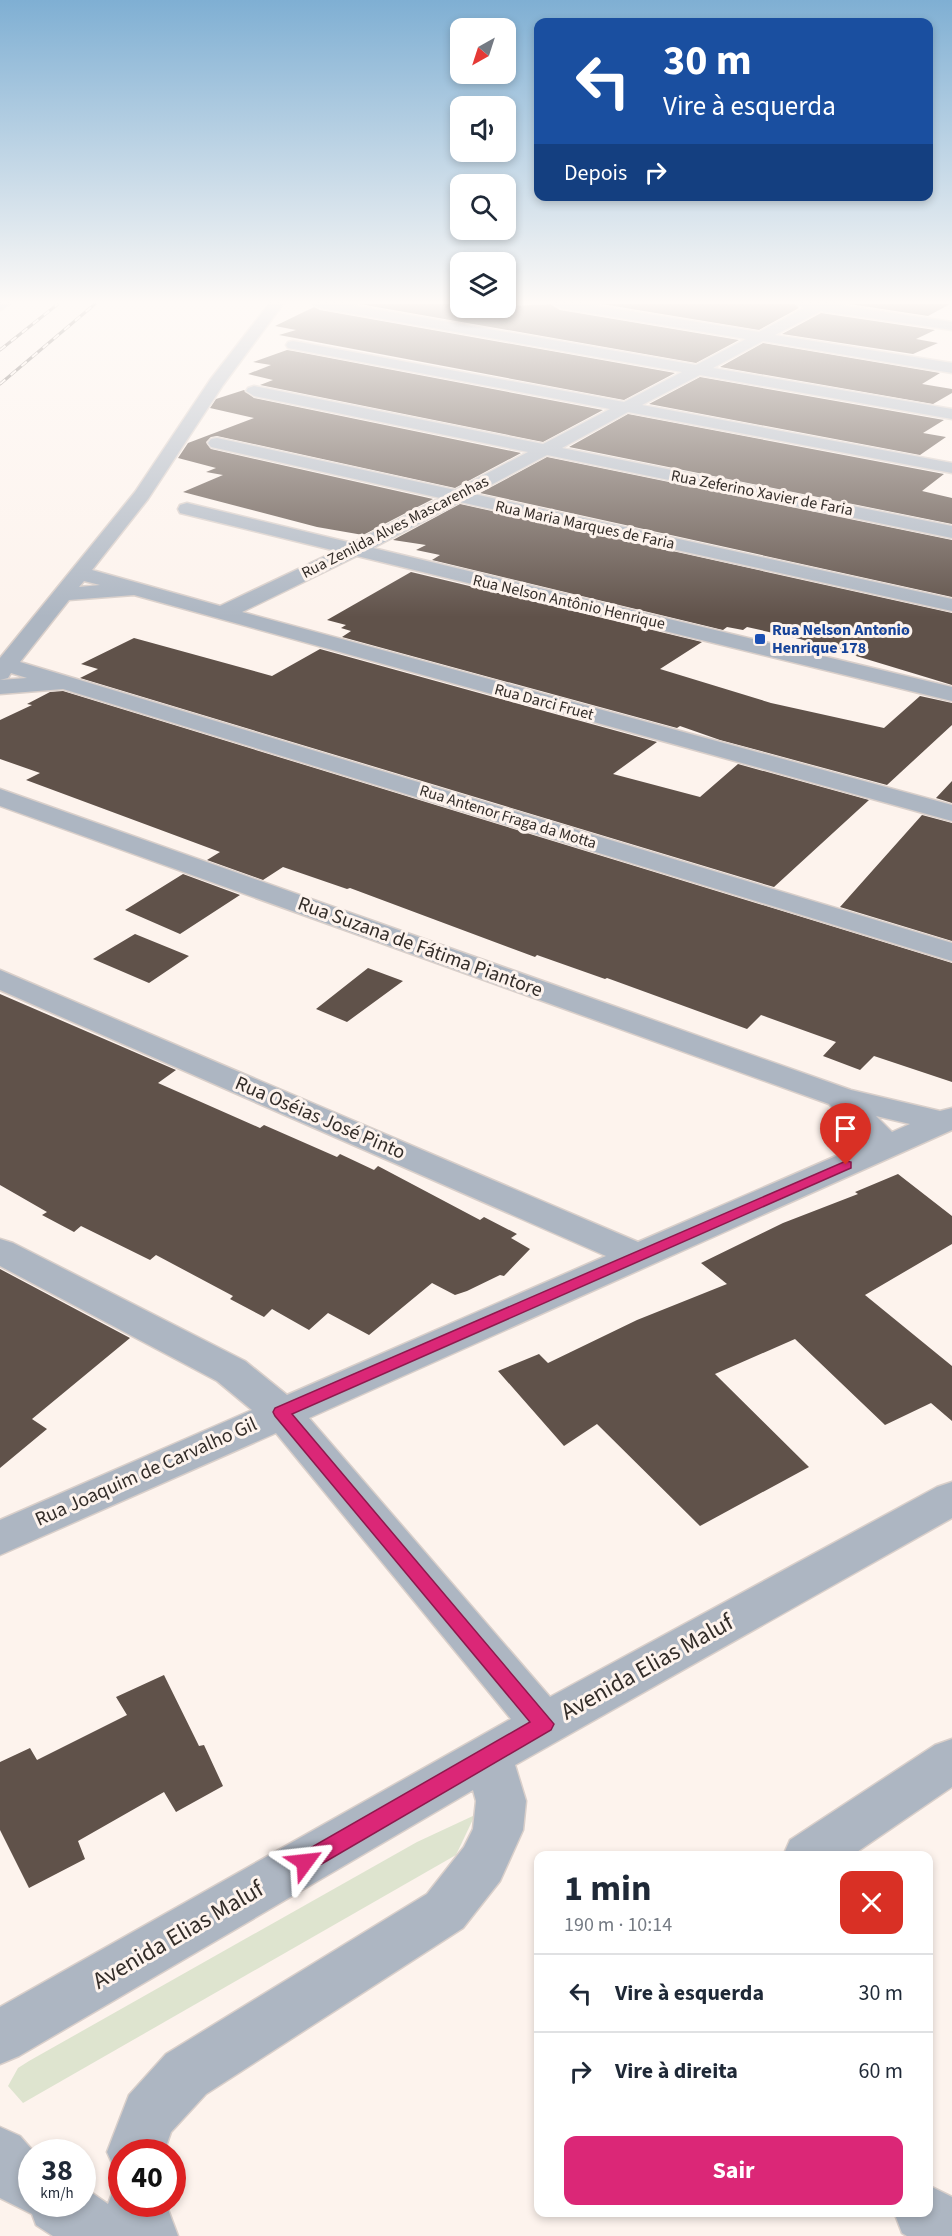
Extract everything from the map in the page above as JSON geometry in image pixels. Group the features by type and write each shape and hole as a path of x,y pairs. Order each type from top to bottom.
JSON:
{"street":[{"path":"3,669 80,573 147,506 178,442 212,408"},
{"name":"Rua Zeferino Xavier de Faria","path":"327,408 952,532"},
{"name":"Rua Zenilda Alves Mascarenhas","path":"220,614 354,550 622,408"},
{"path":"631,408 952,468"},
{"path":"919,408 952,414"},
{"name":"Rua Maria Marques de Faria","path":"178,442 217,443 952,605"},
{"name":"Rua Nelson Antônio Henrique","path":"147,506 187,509 952,694"},
{"name":"Rua Nelson Antônio Henrique","path":"147,506 187,509"},
{"name":"Rua Darci Fruet","path":"80,573 220,614 952,813"},
{"name":"Rua Darci Fruet","path":"64,594 135,589"},
{"name":"Rua Antenor Fraga da Motta","path":"3,669 64,682 952,952"},
{"name":"Rua Antenor Fraga da Motta","path":"0,687 64,682"},
{"name":"Rua Suzana de Fátima Piantore","path":"0,797 840,1097 948,1120"},
{"name":"Rua Oséias José Pinto","path":"0,979 639,1257"},
{"name":"Rua Suzana de Fátima Piantore","path":"840,1097 888,1147"},
{"name":"Rua Joaquim de Carvalho Gil","path":"0,1538 281,1412 948,1120"},
{"path":"0,1251 231,1371 281,1412 544,1724"},
{"name":"Avenida Elias Maluf","path":"0,2037 544,1724 952,1498"},
{"path":"141,2139 149,2115 186,2074 445,1911 482,1864 498,1830 501,1801 489,1757"},
{"path":"816,1851 952,1760"},
{"path":"0,2156 9,2170 18,2176"},
{"path":"76,2217 104,2236"},
{"path":"141,2217 148,2236"},
{"path":"930,2217 952,2232"}],"green space":[{"path":"475,1815 456,1855 23,2103 8,2086 18,2068 29,2061 417,1842"}],"building":[{"path":"212,408 304,408 521,453 455,488 217,436 211,437 206,442 211,449 433,499 363,535 317,527 183,492 223,475 206,472 216,468 178,458 188,443 254,418"},
{"path":"376,408 603,410 543,442"},
{"path":"672,408 878,408 944,420 923,433 946,437 920,455"},
{"path":"628,414 944,474 922,491 952,498 952,524 569,447"},
{"path":"547,457 952,540 952,597 480,493"},
{"path":"460,504 952,613 952,685 800,639 747,627 743,630 727,627 723,630 432,560 440,555 416,550 426,545 393,540"},
{"path":"411,572 702,642 660,669 771,703 884,728 920,696 952,703 952,725 887,785 720,740 680,726 677,728 342,637 351,631 341,628 346,625 327,620"},
{"path":"134,638 272,676 320,649 657,742 613,774 700,797 738,764 869,800 774,887 80,678 98,669 81,664"},
{"path":"63,691 952,963 952,1082 874,1056 860,1070 823,1056 836,1042 761,1015 747,1029 607,978 537,955 535,957 350,888 347,889 283,867 263,880 207,860 220,852 26,780 40,773 0,759 0,720 32,705 27,704 50,692"},
{"path":"952,781 952,803 936,798"},
{"path":"922,815 952,823 952,941 840,907"},
{"path":"183,874 240,895 180,934 125,910"},
{"path":"135,934 189,956 149,983 93,959"},
{"path":"368,968 403,981 347,1022 316,1009"},
{"path":"0,994 176,1070 158,1083 260,1128 264,1125 337,1157 340,1154 374,1170 378,1166 480,1220 484,1217 517,1234 511,1238 530,1249 504,1276 500,1275 467,1291 455,1295 432,1283 369,1335 328,1313 309,1330 272,1309 264,1317 230,1299 233,1296 156,1255 150,1260 81,1226 74,1232 42,1215 47,1212 0,1185"},
{"path":"898,1174 952,1216 952,1244 865,1295 952,1366 952,1421 931,1403 885,1425 795,1339 715,1374 809,1467 700,1526 597,1424 564,1446 498,1371 539,1354 548,1363 637,1320 727,1284 701,1263 783,1223 858,1194 855,1192"},
{"path":"0,1269 130,1338 32,1419 47,1429 0,1468"},
{"path":"164,1675 199,1746 204,1745 223,1786 176,1812 164,1792 78,1841 85,1859 29,1888 0,1830 0,1762 30,1748 37,1760 127,1715 116,1697"}],"place":[{"name":"Rua Nelson Antonio Henrique 178","path":"760,639"}],"route":[{"path":"305,1862 544,1724 281,1412 846,1165"}]}
